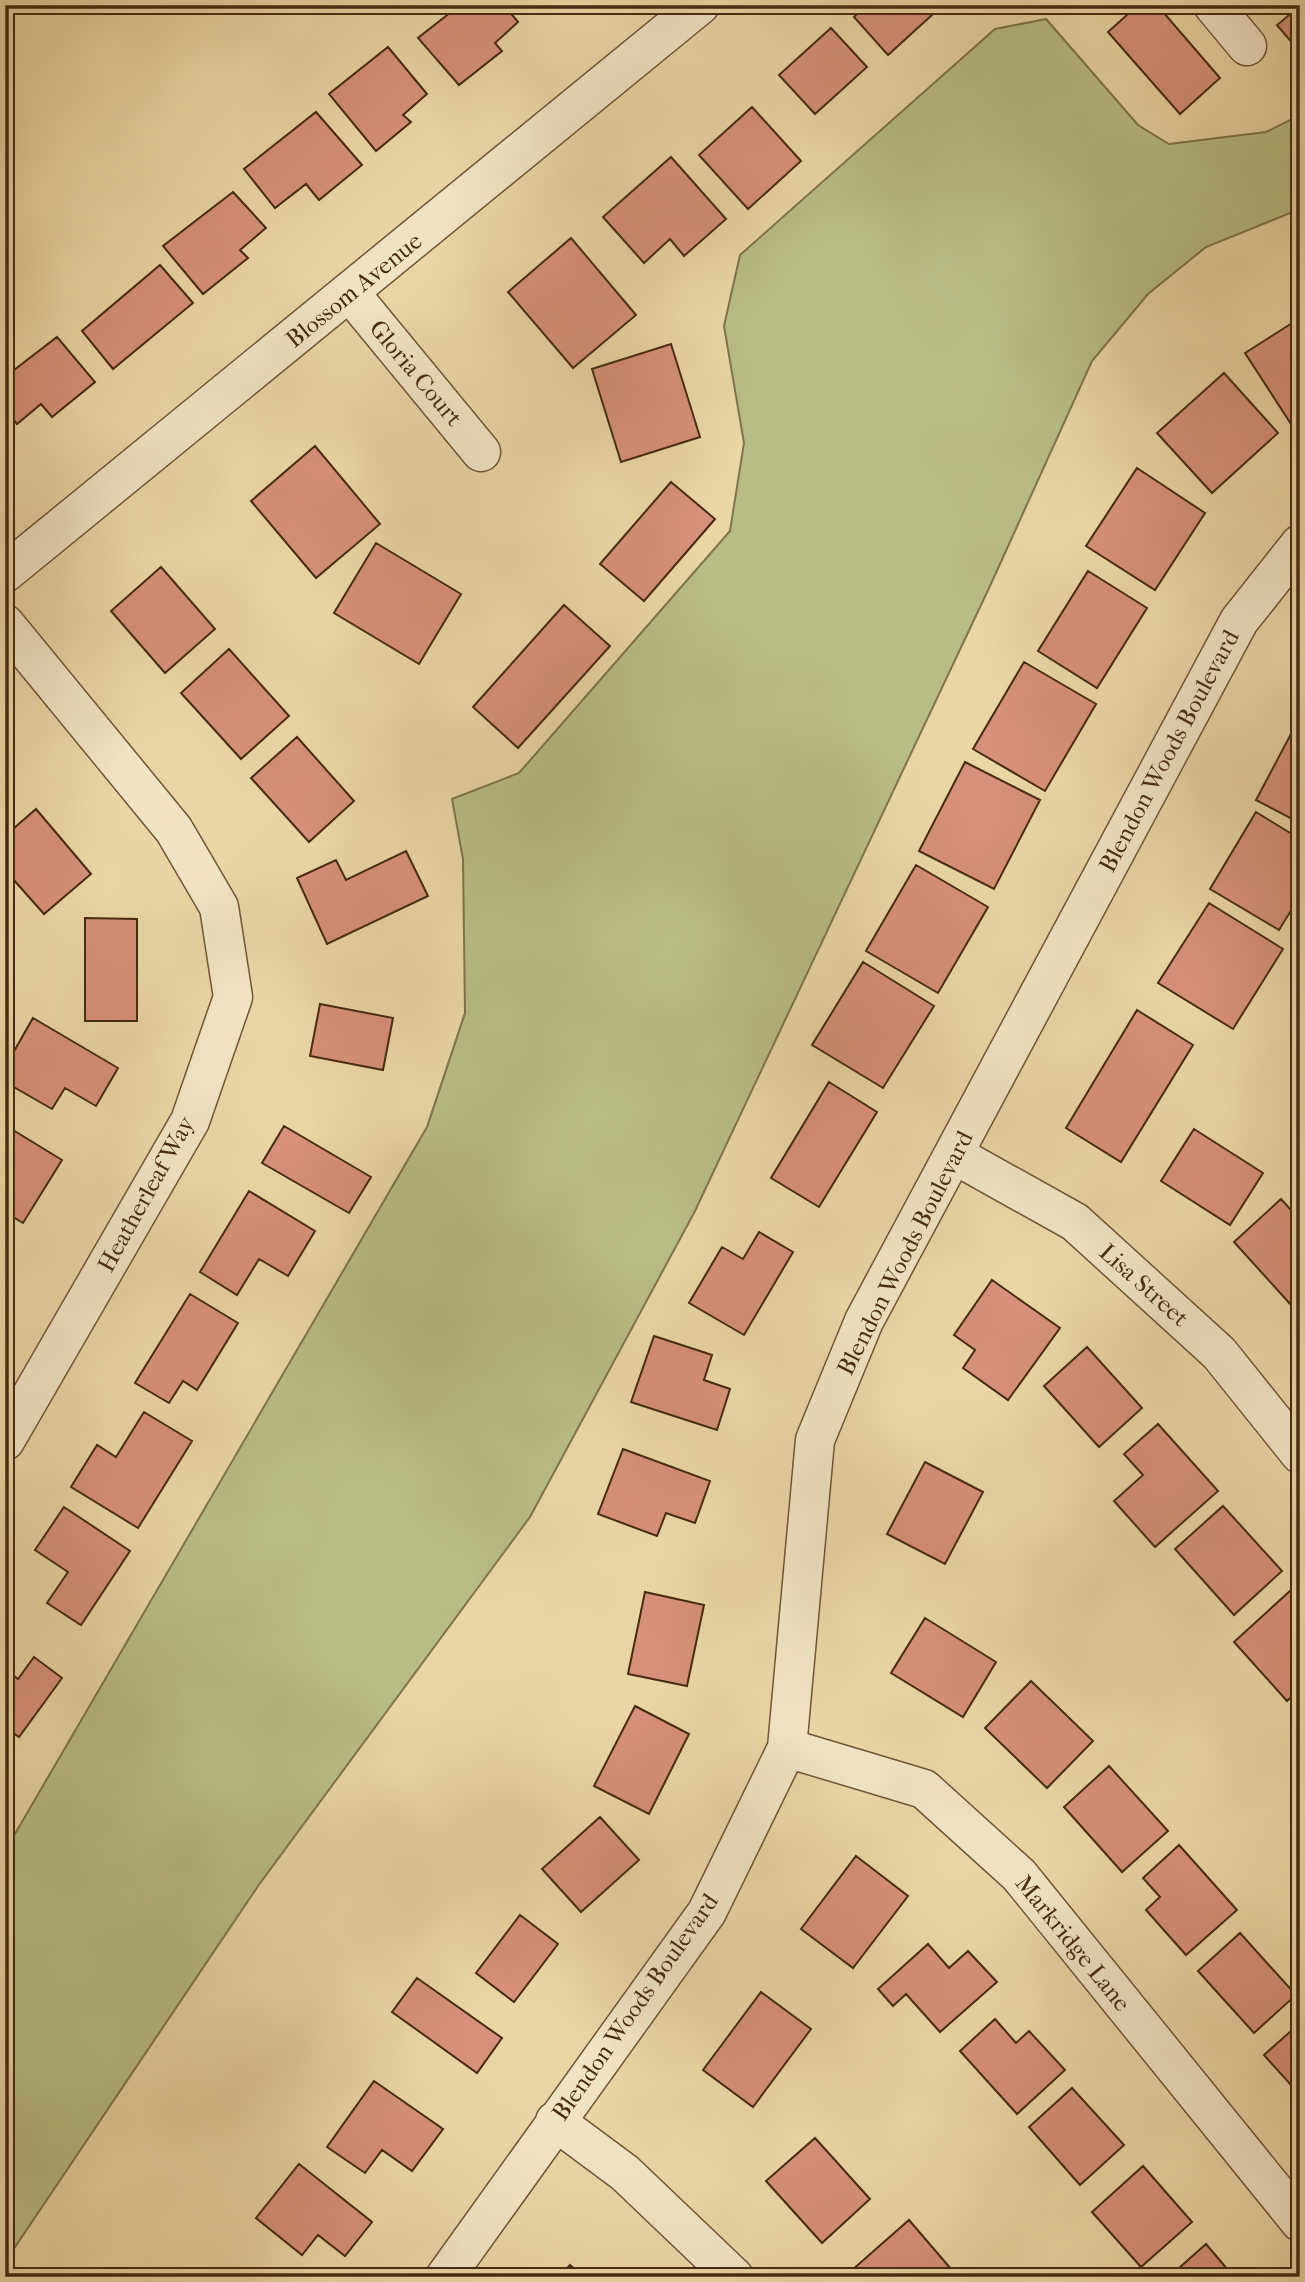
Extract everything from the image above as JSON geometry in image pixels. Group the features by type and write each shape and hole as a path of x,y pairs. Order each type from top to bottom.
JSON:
{"street":[{"name":"Blossom Avenue","path":"5,573 700,5"},
{"path":"1213,5 1247,46"},
{"name":"Gloria Court","path":"350,293 481,452"},
{"name":"Blendon Woods Boulevard","path":"445,2277 707,1912 787,1748 815,1440 864,1321 1239,621 1300,544"},
{"name":"Heatherleaf Way","path":"5,624 174,830 219,907 233,997 190,1121 5,1441"},
{"name":"Lisa Street","path":"955,1155 1075,1222 1219,1353 1300,1454"},
{"name":"Markridge Lane","path":"787,1748 924,1789 1019,1875 1300,2222"},
{"path":"555,2121 625,2173 734,2277"}],"green space":[{"path":"1046,19 1138,125 1169,144 1266,132 1300,115 1300,209 1206,247 1148,294 1092,361 990,586 694,1213 530,1517 258,1886 5,2262 5,1851 427,1127 465,1013 463,859 452,799 519,773 730,531 744,443 724,326 740,255 995,29"}],"building":[{"path":"460,5 504,5 518,22 495,43 502,51 459,85 418,38"},
{"path":"866,5 943,5 888,55 854,17"},
{"path":"1138,5 1157,5 1220,78 1180,114 1108,32"},
{"path":"5,6 13,54 5,55"},
{"path":"1300,6 1300,52 1277,25"},
{"path":"831,28 867,67 815,114 779,75"},
{"path":"388,47 427,94 403,115 411,122 376,151 329,94"},
{"path":"752,107 801,161 748,209 699,155"},
{"path":"316,112 362,165 319,200 306,184 275,208 244,169"},
{"path":"671,157 726,219 684,256 670,239 644,263 603,217"},
{"path":"233,192 266,228 240,250 248,258 203,294 163,246"},
{"path":"571,238 636,315 573,368 508,292"},
{"path":"160,265 193,303 113,369 82,331"},
{"path":"1300,318 1300,418 1291,424 1245,353"},
{"path":"57,337 95,382 52,417 41,404 17,424 5,409 5,377"},
{"path":"671,344 700,437 621,462 592,369"},
{"path":"1224,373 1278,433 1212,493 1157,433"},
{"path":"315,446 380,524 316,578 251,501"},
{"path":"1137,468 1205,513 1155,590 1086,546"},
{"path":"671,482 715,519 644,601 600,564"},
{"path":"376,543 461,594 419,664 334,613"},
{"path":"161,567 215,629 165,673 111,611"},
{"path":"1088,571 1147,608 1097,688 1038,651"},
{"path":"564,605 610,646 518,748 473,707"},
{"path":"229,649 289,716 241,759 181,693"},
{"path":"1024,662 1096,704 1045,791 973,749"},
{"path":"1300,717 1300,823 1256,800"},
{"path":"297,737 354,801 309,842 251,778"},
{"path":"965,762 1040,800 994,889 919,851"},
{"path":"36,809 91,874 44,914 5,870 5,836"},
{"path":"1256,812 1300,839 1300,896 1279,930 1210,889"},
{"path":"406,851 428,896 327,944 297,878 336,860 346,880"},
{"path":"916,865 988,907 938,993 866,951"},
{"path":"1209,903 1283,949 1233,1029 1158,983"},
{"path":"85,918 137,919 137,1021 85,1021"},
{"path":"863,962 934,1006 883,1088 812,1045"},
{"path":"320,1004 393,1018 383,1070 310,1056"},
{"path":"1137,1010 1193,1045 1121,1162 1066,1128"},
{"path":"33,1018 118,1068 96,1106 65,1088 52,1109 5,1082 5,1067"},
{"path":"829,1082 877,1112 819,1207 771,1178"},
{"path":"284,1126 371,1177 349,1213 262,1163"},
{"path":"1194,1129 1263,1173 1230,1225 1161,1181"},
{"path":"13,1130 62,1160 23,1223 5,1212 5,1143"},
{"path":"249,1191 315,1231 288,1276 259,1259 237,1295 200,1272"},
{"path":"1281,1199 1300,1220 1300,1299 1292,1306 1234,1242"},
{"path":"759,1232 793,1252 744,1335 689,1303 722,1247 743,1259"},
{"path":"992,1280 1060,1328 1008,1400 963,1368 975,1350 954,1335"},
{"path":"190,1294 238,1323 197,1390 183,1381 169,1403 135,1383"},
{"path":"654,1336 712,1355 704,1380 730,1389 717,1430 631,1402"},
{"path":"1087,1347 1142,1408 1099,1447 1044,1386"},
{"path":"144,1412 192,1441 138,1528 71,1487 97,1445 116,1457"},
{"path":"1158,1424 1218,1491 1155,1547 1114,1501 1143,1475 1124,1454"},
{"path":"623,1449 710,1481 695,1523 666,1513 657,1536 598,1514"},
{"path":"925,1462 983,1492 945,1564 887,1534"},
{"path":"1223,1506 1282,1571 1234,1615 1175,1549"},
{"path":"64,1507 130,1551 81,1625 47,1603 68,1572 35,1550"},
{"path":"1291,1590 1300,1600 1300,1689 1287,1701 1234,1642"},
{"path":"645,1592 704,1605 687,1686 628,1674"},
{"path":"925,1618 996,1662 963,1717 891,1673"},
{"path":"34,1657 62,1678 19,1737 5,1727 5,1669 18,1679"},
{"path":"1031,1681 1093,1741 1047,1788 985,1728"},
{"path":"635,1706 689,1734 649,1814 594,1786"},
{"path":"1109,1766 1168,1831 1122,1872 1064,1807"},
{"path":"600,1817 639,1860 581,1912 542,1869"},
{"path":"1179,1845 1237,1910 1186,1955 1146,1910 1160,1897 1143,1878"},
{"path":"856,1856 908,1896 853,1968 801,1929"},
{"path":"520,1915 558,1944 514,2002 476,1973"},
{"path":"1240,1933 1296,1995 1254,2033 1198,1971"},
{"path":"928,1944 949,1968 968,1951 997,1982 940,2032 906,1994 893,2006 878,1989"},
{"path":"417,1978 502,2038 477,2073 392,2012"},
{"path":"761,1992 811,2029 753,2107 703,2070"},
{"path":"995,2019 1016,2043 1029,2031 1065,2070 1017,2114 960,2051"},
{"path":"1300,2023 1300,2095 1264,2055"},
{"path":"374,2081 443,2129 412,2171 382,2150 365,2173 327,2147"},
{"path":"1072,2088 1124,2145 1080,2185 1029,2127"},
{"path":"815,2138 870,2199 822,2243 766,2181"},
{"path":"299,2164 372,2222 345,2256 318,2235 302,2255 256,2218"},
{"path":"1143,2166 1192,2222 1141,2267 1092,2212"},
{"path":"909,2220 958,2277 858,2277 852,2270"},
{"path":"1206,2244 1234,2277 1169,2277"},
{"path":"570,2265 584,2277 560,2277"}]}
